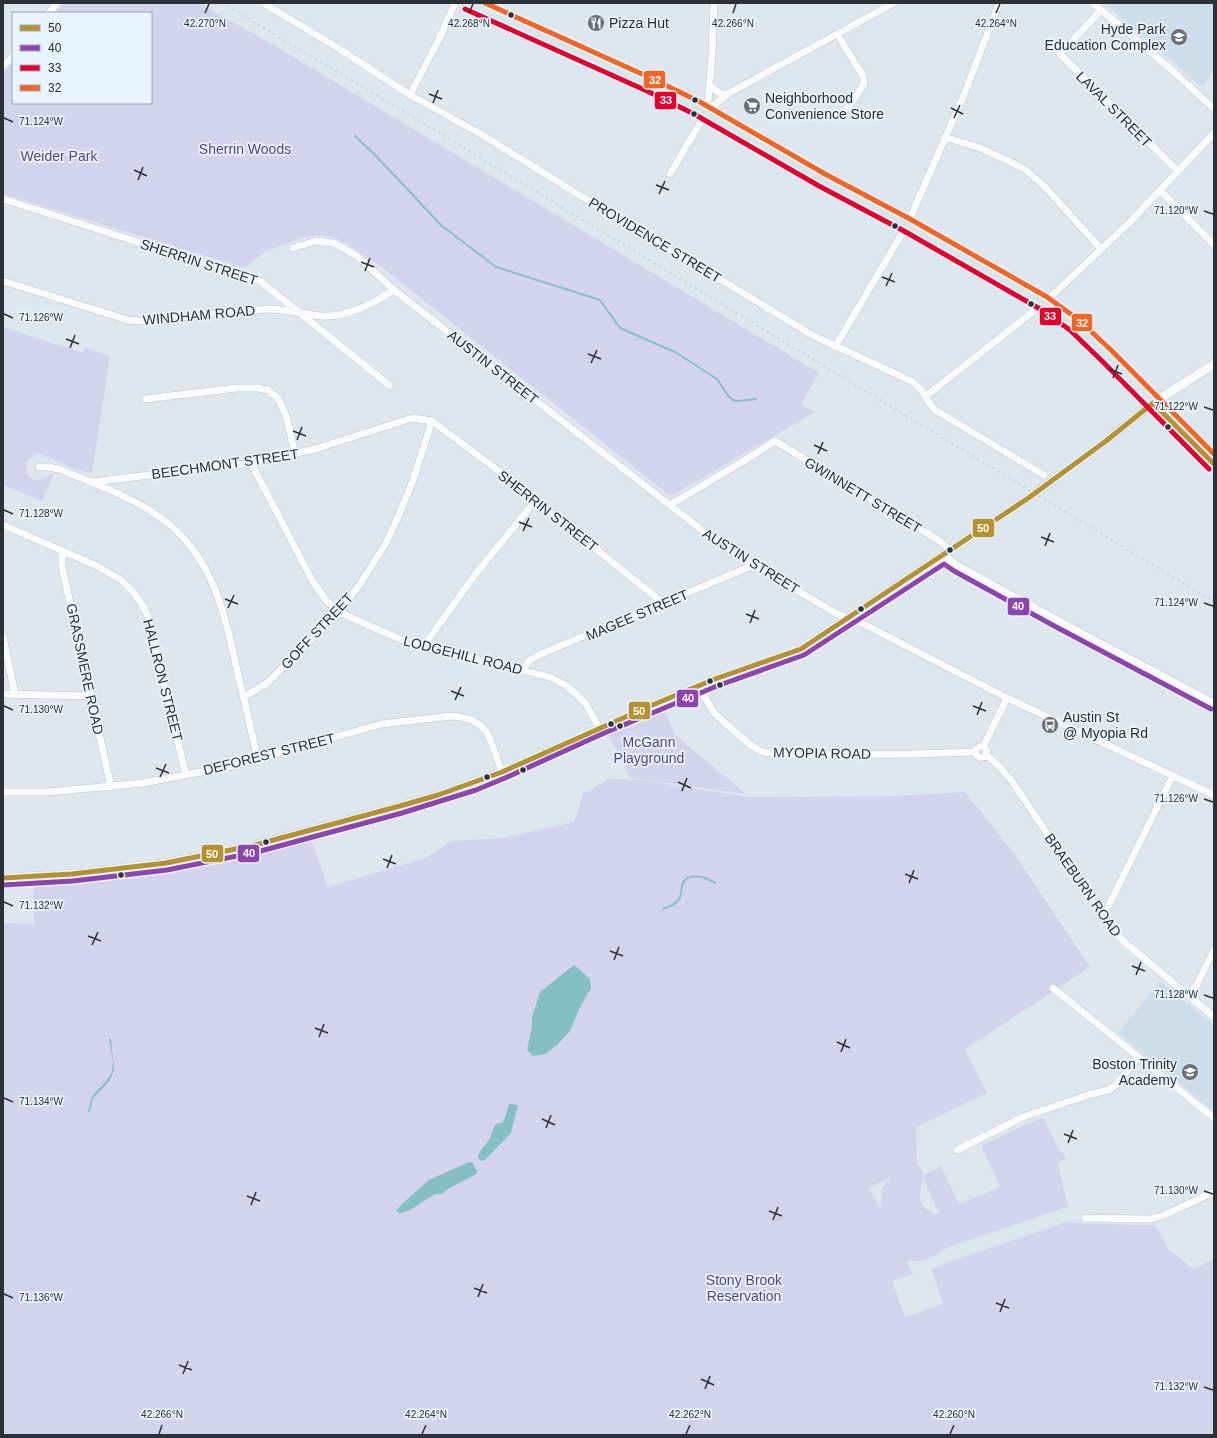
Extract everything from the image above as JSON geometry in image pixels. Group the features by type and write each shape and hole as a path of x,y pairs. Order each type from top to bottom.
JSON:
{"main road":[{"path":"468,3 650,84 707,114 815,176 907,225 1044,303 1074,325 1107,356 1214,464"},
{"path":"1153,403 1214,364"}],"street":[{"path":"50,12 57,3"},
{"name":"PROVIDENCE STREET","path":"263,3 338,48 410,95 479,133 657,243 814,336 835,347 912,381 920,388 933,408 1044,476"},
{"path":"410,95 439,39 455,3"},
{"path":"707,114 712,56 714,3"},
{"path":"670,174 707,114 725,96 894,3"},
{"path":"835,347 907,225 964,95 999,3"},
{"path":"1093,3 1174,72 1214,109"},
{"name":"LAVAL STREET","path":"1101,10 1060,54 1178,171"},
{"path":"837,34 863,76 864,84 848,109"},
{"path":"3,66 12,57"},
{"path":"709,86 725,96"},
{"path":"926,396 1044,303 1130,222 1214,133"},
{"path":"945,137 980,148 1013,162 1026,170 1047,189 1102,249"},
{"path":"1160,190 1214,245"},
{"name":"SHERRIN STREET","path":"3,199 255,279 265,284 389,385"},
{"name":"AUSTIN STREET","path":"293,248 316,241 334,243 357,256 394,290 715,541 832,612 860,622 1008,698 1214,795"},
{"name":"WINDHAM ROAD","path":"3,281 128,320 141,321 256,309 277,309 322,316 346,313 394,290"},
{"path":"145,399 237,388 258,388 268,390 278,398 287,418 295,455"},
{"path":"3,878 72,874 166,863 255,845 438,795 502,772 599,728 715,679 801,649 948,553 1027,499 1106,441 1153,403"},
{"name":"BEECHMONT STREET","path":"38,467 56,468 91,482 251,463 295,455 412,418 432,420"},
{"name":"SHERRIN STREET","path":"432,420 504,475 663,603"},
{"name":"GOFF STREET","path":"244,697 267,683 339,612 360,584 386,543 412,484 432,420"},
{"name":"GWINNETT STREET","path":"670,505 775,441 938,540 957,565 1214,703"},
{"name":"LODGEHILL ROAD","path":"251,463 313,582 326,600 339,612 397,638 423,647 552,678 575,693 586,704 599,728"},
{"path":"91,482 143,506 164,520 183,537 212,580 225,616 258,759"},
{"path":"423,647 474,576 535,501"},
{"name":"HALLRON STREET","path":"3,525 95,565 121,580 134,593 143,606 150,621 186,775"},
{"name":"GRASSMERE ROAD","path":"62,550 62,567 111,787"},
{"name":"MAGEE STREET","path":"523,670 530,660 541,654 754,565"},
{"path":"3,638 15,694"},
{"name":"MYOPIA ROAD","path":"699,686 713,712 749,744 760,751 780,755 975,752 977,756 981,758 985,751"},
{"path":"3,694 91,696"},
{"path":"985,751 1008,698"},
{"name":"DEFOREST STREET","path":"3,792 38,793 143,783 258,759 381,724 452,716 464,717 475,722 486,731 502,772"},
{"name":"BRAEBURN ROAD","path":"985,751 1012,781 1102,917 1122,940 1214,1017"},
{"path":"1102,917 1173,775"},
{"path":"1189,996 1196,986 1214,950"},
{"path":"1053,988 1214,1118"},
{"path":"957,1150 1023,1117 1091,1094 1109,1090 1117,1084 1138,1057"},
{"path":"1085,1218 1151,1219 1164,1215 1214,1192"}],"shaded area":[{"name":"Hyde Park Education Complex","path":"1104,3 1214,3 1214,70 1202,87"},
{"path":"574,965 590,979 591,988 580,1007 570,1031 557,1045 545,1054 533,1056 527,1050 532,1027 532,1016 540,992"},
{"name":"Boston Trinity Academy","path":"1160,981 1214,1025 1214,1111 1118,1033"},
{"path":"109,1039 111,1039 114,1069 112,1076 107,1084 93,1098 90,1112 88,1112 92,1096 107,1080 112,1072 113,1061"},
{"path":"509,1104 518,1105 511,1133 485,1160 481,1161 478,1158 480,1152 490,1139 496,1124 502,1123"},
{"path":"472,1162 477,1171 476,1174 448,1189 442,1194 435,1194 410,1210 400,1213 396,1211 429,1180"}],"green space":[{"name":"Sherrin Woods","path":"64,3 199,3 275,46 819,373 801,404 815,412 673,495 669,495 387,271 346,243 335,238 321,235 305,237 264,252 245,268 3,194 3,74 12,64 12,104 152,104 152,12 56,12"},
{"path":"3,327 83,353 85,348 110,356 92,473 77,470 39,453 30,458 27,462 27,472 34,480 41,480 50,474 54,474 42,501 3,485"},
{"name":"McGann Playground","path":"664,709 675,735 746,794 630,778 608,734"},
{"name":"Stony Brook Reservation","path":"609,779 640,780 749,797 896,796 965,792 1013,852 1090,967 965,1049 987,1093 916,1127 917,1163 923,1171 923,1175 941,1166 959,1204 1000,1187 981,1146 1027,1124 1044,1118 1060,1152 1062,1151 1066,1159 1058,1163 1068,1208 1064,1208 946,1248 926,1260 907,1262 913,1274 892,1281 905,1317 943,1304 931,1268 941,1266 948,1262 1066,1222 1155,1225 1168,1249 1193,1269 1214,1259 1214,1435 3,1435 3,923 34,924 33,883 112,880 183,869 289,847 311,839 328,887 426,858 452,841 502,838 574,822 583,794","holes":["891,1177 882,1188 880,1209 869,1188","923,1178 939,1213 935,1214 929,1211 920,1200 920,1190"]}],"waterway":[{"path":"355,136 442,226 496,267 600,300 620,328 675,352 717,379 729,397 733,400 738,401 756,399"},
{"path":"663,909 678,901 681,896 684,881 688,878 697,876 715,883"}],"railway":[{"path":"222,3 1214,602"}],"transit line":[{"name":"32","path":"485,3 653,79 700,102 825,174 910,219 1047,297 1079,320 1112,351 1214,454"},
{"name":"33","path":"465,9 647,91 694,114 819,186 904,231 1040,309 1070,330 1209,469"},
{"name":"50","path":"1153,403 1214,464"},
{"name":"50","path":"3,878 72,874 166,863 255,845 400,806 438,795 502,772 650,706 715,679 801,649 1027,499 1106,441 1153,403"},
{"name":"40","path":"3,885 73,881 167,870 257,852 402,813 476,790 602,734 717,686 804,655 944,564 954,571 1058,628 1211,709"}],"place":[{"name":"Pizza Hut","path":"596,23"},
{"name":"Hyde Park Education Complex","path":"1179,37"},
{"name":"Neighborhood Convenience Store","path":"752,106"},
{"name":"Austin St @ Myopia Rd","path":"1050,725"},
{"name":"Boston Trinity Academy","path":"1190,1072"}],"park label":[{"name":"Weider Park","path":"59,156"}]}
